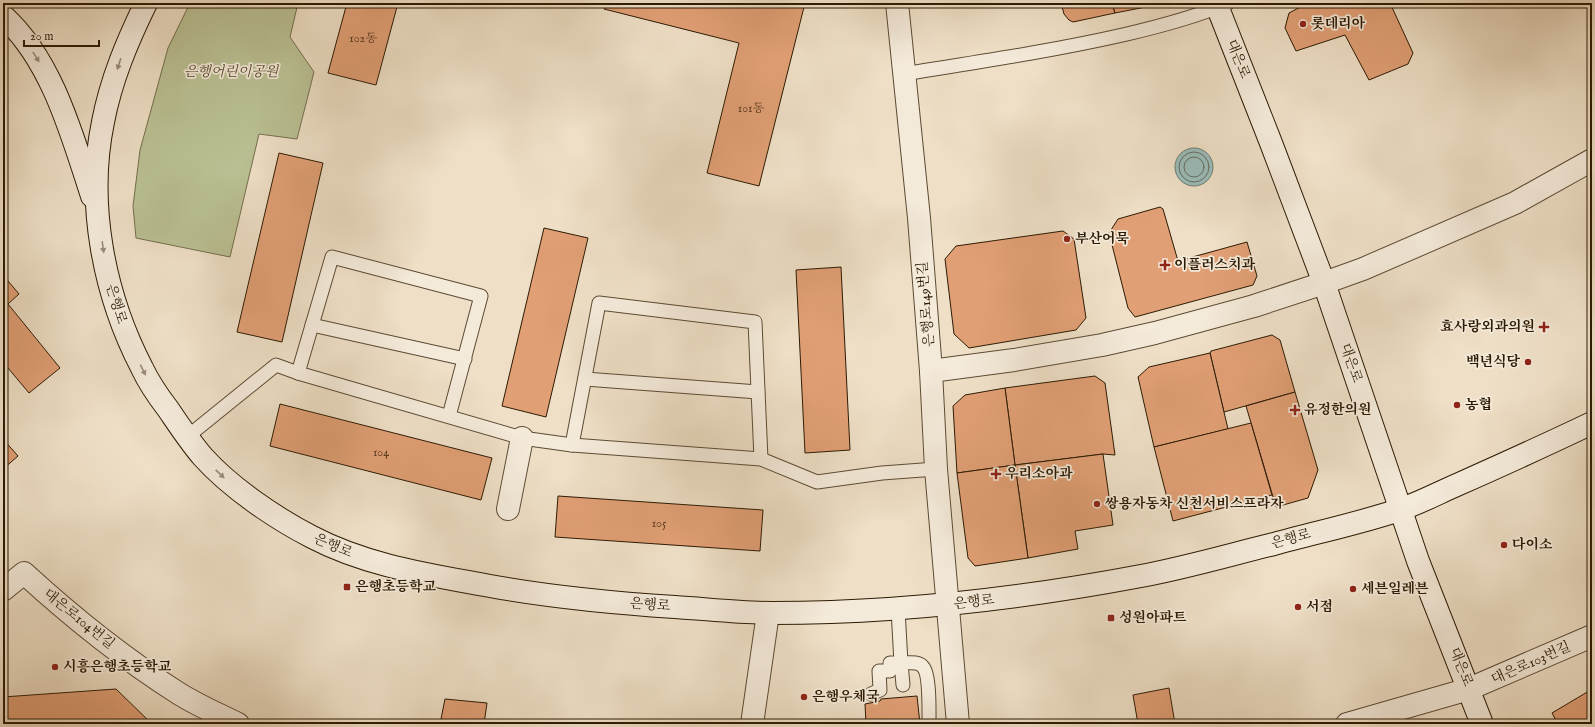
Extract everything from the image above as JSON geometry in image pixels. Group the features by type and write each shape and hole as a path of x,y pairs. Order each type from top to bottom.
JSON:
{"street":[{"name":"은행로","path":"146,3 119,61 102,125 97,186 98,215 109,283 121,322 135,355 149,382 204,459 234,486 284,521 316,540 371,561 441,577 518,591 637,604 768,613 898,609 948,605 1049,592 1155,573 1282,542 1400,510 1539,449 1592,423"},
{"name":"은행로149번길","path":"897,3 903,74 919,218 931,371 936,469 958,724"},
{"name":"대은로","path":"1220,5 1324,283 1418,561 1482,724"},
{"path":"3,16 30,48 50,80 72,134 98,215"},
{"path":"931,371 1014,360 1102,345 1155,333 1254,306 1362,269 1515,203 1592,160"},
{"path":"508,509 522,438"},
{"name":"대은로104번길","path":"3,590 24,573 71,615 137,665 179,694 238,724"},
{"path":"752,724 768,613"},
{"name":"대은로103번길","path":"1469,689 1592,636"},
{"path":"1347,724 1469,689"}],"lane":[{"path":"903,74 1071,46 1168,24 1220,5"},
{"path":"298,373 332,258 482,296 449,416"},
{"path":"572,445 599,303 755,322 761,459"},
{"path":"312,325 464,359"},
{"path":"187,437 276,365 298,373 522,438 572,445 761,459 817,482 882,473 936,469"},
{"path":"585,379 758,392"},
{"path":"898,609 903,685"},
{"path":"872,694 880,690 878,671 890,671 890,663 918,663 923,667 927,676 929,724"}],"green space":[{"name":"은행어린이공원","path":"190,3 298,3 290,37 314,72 297,139 259,134 230,257 136,238 133,206 140,150 168,48"}],"water":[{"path":"1194,148 1204,151 1210,157 1213,167 1210,177 1204,183 1194,186 1184,183 1178,177 1175,167 1178,157 1184,151"}],"building":[{"path":"347,3 398,3 376,85 328,73"},
{"path":"606,3 805,3 759,186 707,173 739,43 604,9"},
{"path":"1061,3 1112,3 1115,13 1073,22 1064,14"},
{"path":"1112,3 1152,3 1151,6 1115,13"},
{"path":"1308,3 1390,3 1413,53 1408,64 1369,80 1345,35 1296,51 1285,28 1289,13"},
{"path":"279,153 323,163 282,342 237,332"},
{"path":"1160,207 1163,209 1178,261 1247,242 1257,276 1253,285 1135,317 1128,308 1109,233 1118,219"},
{"path":"544,228 588,238 546,417 502,406"},
{"path":"1063,231 1074,239 1086,318 1076,330 969,348 954,334 945,259 956,246"},
{"path":"841,267 850,450 805,453 796,270"},
{"path":"3,275 19,294 8,304 60,368 29,393 3,362"},
{"path":"1272,335 1280,340 1295,392 1224,412 1210,353 1211,351"},
{"path":"1210,353 1228,429 1154,447 1138,377 1149,367"},
{"path":"1095,376 1105,383 1115,455 1103,454 1015,465 1005,388"},
{"path":"1005,388 1015,465 957,473 953,406 965,395"},
{"path":"1295,392 1318,470 1308,498 1276,507 1246,406"},
{"path":"280,404 492,458 481,500 270,446"},
{"path":"1251,423 1272,495 1173,521 1154,447"},
{"path":"3,439 18,456 3,469"},
{"path":"1103,454 1113,525 1075,531 1078,549 1028,558 1015,465"},
{"path":"1015,465 1028,558 975,566 968,558 957,473"},
{"path":"558,496 763,510 760,551 555,537"},
{"path":"1169,688 1175,724 1138,724 1133,695"},
{"path":"116,689 152,724 3,724 3,697"},
{"path":"1589,691 1592,697 1592,724 1558,724 1552,713"},
{"path":"917,696 920,724 866,724 865,704 880,701 881,699"},
{"path":"445,699 487,703 484,724 440,724"}],"place":[{"name":"롯데리아","path":"1303,24"},
{"name":"부산어묵","path":"1067,239"},
{"name":"이플러스치과","path":"1165,265"},
{"name":"효사랑외과의원","path":"1544,327"},
{"name":"백년식당","path":"1528,362"},
{"name":"농협","path":"1457,405"},
{"name":"유정한의원","path":"1295,410"},
{"name":"우리소아과","path":"996,474"},
{"name":"쌍용자동차 신천서비스프라자","path":"1097,504"},
{"name":"다이소","path":"1504,545"},
{"name":"은행초등학교","path":"347,587"},
{"name":"세븐일레븐","path":"1353,589"},
{"name":"서점","path":"1298,607"},
{"name":"성원아파트","path":"1111,618"},
{"name":"시흥은행초등학교","path":"55,667"},
{"name":"은행우체국","path":"804,697"}]}
